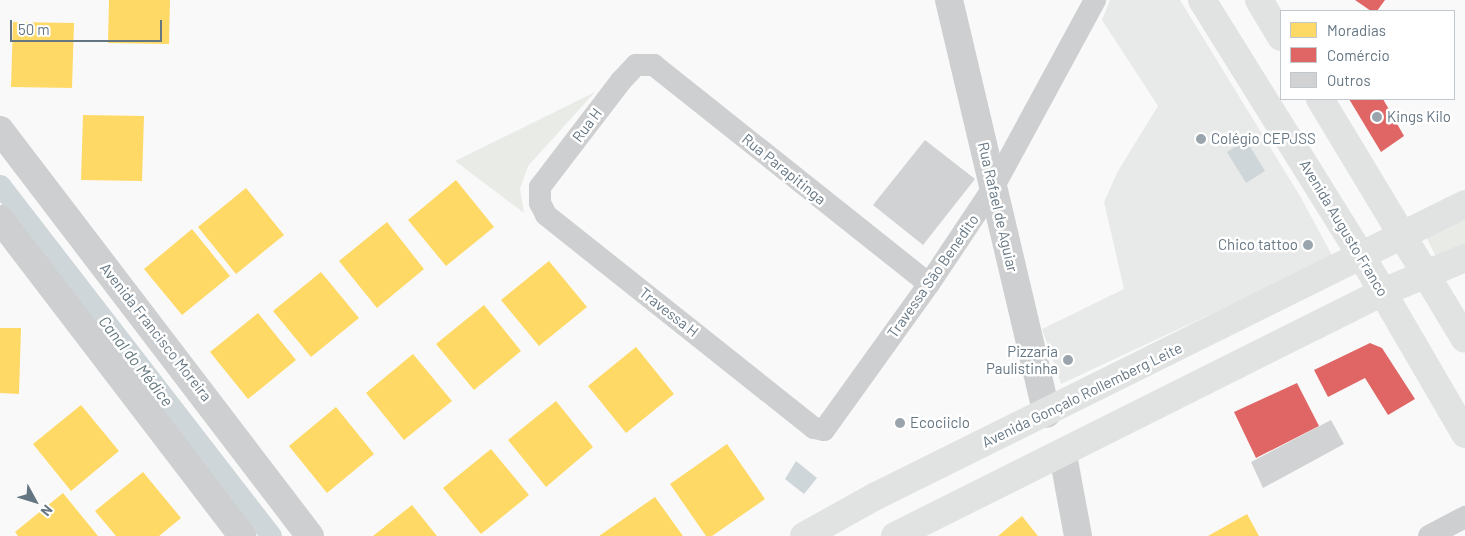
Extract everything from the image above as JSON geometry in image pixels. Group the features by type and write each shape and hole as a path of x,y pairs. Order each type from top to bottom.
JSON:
{"main road":[{"name":"Avenida Augusto Franco","path":"1202,0 1361,255 1465,434"},
{"path":"1259,0 1280,35"},
{"path":"1321,100 1465,339"},
{"name":"Avenida Gonçalo Rollemberg Leite","path":"804,536 876,496 1047,414 1465,204"},
{"path":"895,536 1063,455 1383,292 1425,272 1465,258"}],"street":[{"name":"Rua Rafael de Aguiar","path":"949,0 1047,414"},
{"name":"Travessa São Benedito","path":"814,428 824,430 928,284 993,188 1094,0"},
{"name":"Rua H","path":"540,187 636,65"},
{"name":"Rua Parapitinga","path":"636,65 654,65 928,284"},
{"name":"Avenida Francisco Moreira","path":"0,130 310,536"},
{"name":"Travessa H","path":"540,187 540,203 546,215 814,428"},
{"path":"0,219 242,536"},
{"path":"1063,455 1078,536"},
{"path":"1429,536 1465,517"}],"shaded area":[{"name":"Colégio CEPJSS","path":"1110,0 1180,0 1300,196 1333,257 1061,384 1042,329 1124,289 1104,202 1118,171 1158,106 1102,20"},
{"path":"595,92 528,166 520,189 524,213 455,161"},
{"path":"1246,140 1265,171 1246,183 1227,152"},
{"path":"1465,215 1465,246 1438,260 1426,237"},
{"path":"796,461 817,478 804,494 785,479"}],"building: Moradias":[{"path":"109,0 170,0 169,44 108,43"},
{"path":"13,22 74,23 72,88 11,87"},
{"path":"83,115 144,116 142,181 81,180"},
{"path":"456,180 494,227 446,266 408,220"},
{"path":"246,188 284,235 236,274 198,227"},
{"path":"387,222 424,269 377,308 339,261"},
{"path":"192,229 230,276 182,315 144,269"},
{"path":"549,261 587,307 539,346 501,300"},
{"path":"321,272 359,318 311,357 273,311"},
{"path":"484,305 521,351 474,390 436,344"},
{"path":"258,313 296,360 248,399 210,352"},
{"path":"0,328 21,328 19,394 0,393"},
{"path":"636,347 674,394 626,433 588,386"},
{"path":"413,354 452,401 404,440 366,393"},
{"path":"556,401 593,447 546,487 508,440"},
{"path":"81,405 119,451 71,491 33,444"},
{"path":"336,407 374,454 327,493 289,446"},
{"path":"727,444 765,499 712,536 706,536 670,484"},
{"path":"491,449 529,495 481,534 443,488"},
{"path":"143,472 181,518 159,536 116,536 95,511"},
{"path":"63,493 98,536 18,536 15,532"},
{"path":"655,497 683,536 599,536"},
{"path":"412,505 437,536 373,536"},
{"path":"1247,514 1259,536 1208,536"},
{"path":"1022,516 1038,536 998,536"}],"building: Comércio":[{"path":"1355,0 1385,0 1378,10 1370,10"},
{"name":"Kings Kilo","path":"1350,100 1384,100 1404,136 1381,152"},
{"path":"1370,343 1382,348 1415,399 1388,415 1365,378 1328,397 1314,370"},
{"path":"1297,383 1319,426 1256,458 1234,412"}],"building: Outros":[{"path":"925,140 975,179 923,245 873,205"},
{"path":"1331,420 1344,444 1263,488 1251,462"}],"waterway":[{"name":"Canal do Médice","path":"0,185 271,536"}],"place":[{"name":"Kings Kilo","path":"1377,117"},
{"name":"Colégio CEPJSS","path":"1201,139"},
{"name":"Chico tattoo","path":"1308,245"},
{"name":"Pizzaria Paulistinha","path":"1068,360"},
{"name":"Ecociiclo","path":"900,423"}]}
